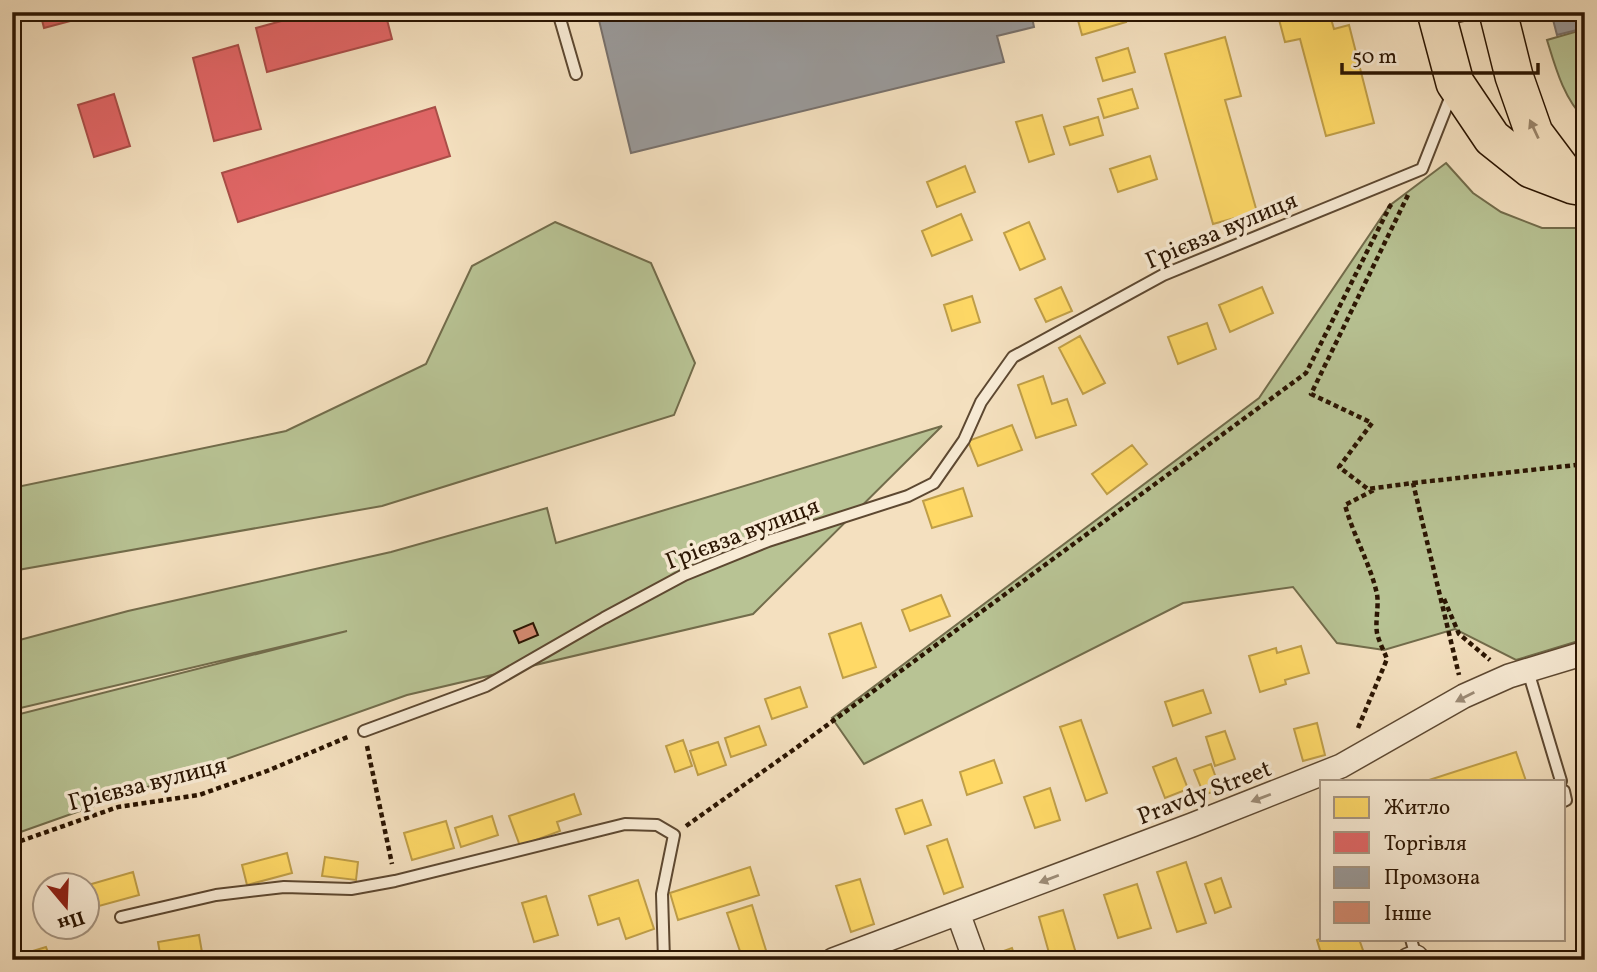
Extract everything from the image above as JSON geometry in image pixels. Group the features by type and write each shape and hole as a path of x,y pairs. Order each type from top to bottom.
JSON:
{"main road":[{"path":"1498,12 1514,76 1534,133 1579,186"},
{"path":"1437,17 1455,83 1492,138 1531,169 1579,186"}],"street":[{"name":"Pravdy Street","path":"833,960 1341,766 1464,696 1518,673 1585,653"},
{"path":"958,913 975,960"}],"lane":[{"path":"558,12 576,74"},
{"path":"1437,17 1475,12"},
{"path":"1422,169 1455,83"},
{"name":"Грієвза вулиця","path":"364,731 486,686 684,575 768,541 908,496 934,483 964,440 981,402 1013,357 1163,275 1422,169"},
{"path":"1518,673 1561,780"},
{"path":"121,917 216,895 284,887 351,890 625,824 657,825 674,835 662,894 664,960"}],"path":[{"path":"674,835 1306,373 1390,206 1422,169"},
{"path":"1402,208 1311,394 1372,423 1339,467 1368,489 1585,464"},
{"path":"1413,483 1464,696"},
{"path":"1341,766 1387,659 1377,633 1378,604 1373,579 1345,505 1378,488"},
{"path":"1438,585 1459,634 1518,673"},
{"path":"364,731 396,881"},
{"name":"Грієвза вулиця","path":"12,844 118,807 199,795 267,771 364,731"}],"green space":[{"path":"1585,29 1585,119 1566,93 1547,40"},
{"path":"1446,163 1473,193 1501,212 1542,228 1585,228 1585,639 1516,660 1455,629 1384,650 1337,643 1293,587 1183,603 864,764 832,718 1259,398 1389,206"},
{"path":"555,222 651,263 695,363 674,415 382,506 12,571 12,488 286,431 426,364 472,266"},
{"path":"942,426 753,614 407,695 12,835 12,716 347,631 12,710 12,642 128,611 391,552 547,508 556,543"}],"building: Житло":[{"path":"1123,12 1126,22 1082,35 1076,13"},
{"path":"1277,12 1329,12 1334,29 1349,25 1374,123 1326,136 1300,39 1285,42"},
{"path":"1225,37 1241,96 1225,100 1257,212 1213,224 1165,54"},
{"path":"1128,48 1135,72 1103,81 1096,58"},
{"path":"1132,89 1138,108 1104,118 1098,99"},
{"path":"1042,115 1054,154 1029,162 1016,122"},
{"path":"1098,117 1103,135 1070,145 1064,127"},
{"path":"1150,156 1157,179 1118,192 1110,169"},
{"path":"965,166 975,192 937,207 927,182"},
{"path":"961,214 972,240 932,256 922,231"},
{"path":"1029,222 1045,259 1020,270 1004,233"},
{"path":"1061,287 1072,311 1046,322 1035,299"},
{"path":"1262,287 1273,313 1230,332 1219,305"},
{"path":"972,296 980,322 952,331 944,305"},
{"path":"1207,323 1216,349 1178,364 1168,337"},
{"path":"1080,336 1105,383 1083,394 1059,348"},
{"path":"1043,376 1052,404 1067,399 1076,425 1036,438 1018,385"},
{"path":"1012,425 1022,450 978,466 968,441"},
{"path":"1132,445 1147,464 1107,494 1092,474"},
{"path":"963,488 972,516 932,528 923,501"},
{"path":"941,595 950,616 910,631 902,610"},
{"path":"861,623 876,667 843,678 829,634"},
{"path":"1301,646 1309,673 1285,680 1286,684 1260,692 1249,656 1276,648 1277,653"},
{"path":"800,687 807,707 772,719 765,699"},
{"path":"1203,690 1211,713 1173,726 1165,702"},
{"path":"1081,720 1107,793 1086,801 1060,727"},
{"path":"1317,723 1325,755 1303,761 1294,729"},
{"path":"759,726 766,745 731,757 725,738"},
{"path":"1225,731 1235,759 1215,766 1206,737"},
{"path":"683,740 692,766 675,772 666,746"},
{"path":"718,742 726,765 698,775 690,751"},
{"path":"1516,752 1526,780 1429,780"},
{"path":"1176,758 1188,789 1165,798 1153,767"},
{"path":"994,760 1002,783 967,795 960,772"},
{"path":"1211,764 1220,789 1204,795 1194,770"},
{"path":"1050,788 1060,820 1035,828 1024,797"},
{"path":"574,794 581,814 557,822 560,831 520,846 509,816"},
{"path":"922,800 931,825 905,834 896,809"},
{"path":"492,816 498,835 461,847 455,828"},
{"path":"446,821 454,848 412,860 404,833"},
{"path":"947,839 963,887 944,894 927,846"},
{"path":"287,853 292,873 247,885 242,865"},
{"path":"325,857 358,862 356,880 322,876"},
{"path":"1186,862 1206,923 1177,932 1157,872"},
{"path":"750,867 759,895 678,920 670,893"},
{"path":"133,872 139,895 102,905 102,881"},
{"path":"1221,878 1231,907 1215,913 1205,884"},
{"path":"860,879 874,924 851,932 836,886"},
{"path":"638,880 654,929 626,939 619,918 598,925 589,896"},
{"path":"1137,884 1151,928 1118,938 1104,895"},
{"path":"546,896 558,935 534,942 522,903"},
{"path":"752,905 769,960 743,960 727,913"},
{"path":"1063,910 1078,960 1051,960 1039,917"},
{"path":"199,935 203,958 161,960 158,942"},
{"path":"1317,940 1359,940 1365,956 1354,960 1323,960"},
{"path":"46,947 51,960 25,960 23,954"},
{"path":"1012,948 1016,960 994,960 992,955"}],"building: Торгівля":[{"path":"40,12 104,12 44,28"},
{"path":"314,12 385,12 392,39 267,72 256,28"},
{"path":"238,45 261,129 214,141 193,58"},
{"path":"114,94 130,146 94,157 78,105"},
{"path":"435,107 450,156 238,222 222,173"}],"building: Промзона":[{"path":"597,12 1031,12 1034,27 997,36 1004,62 631,153"},
{"path":"1551,12 1585,12 1585,28 1557,35"}],"building: Інше":[{"path":"533,623 538,635 519,643 514,631"}]}
